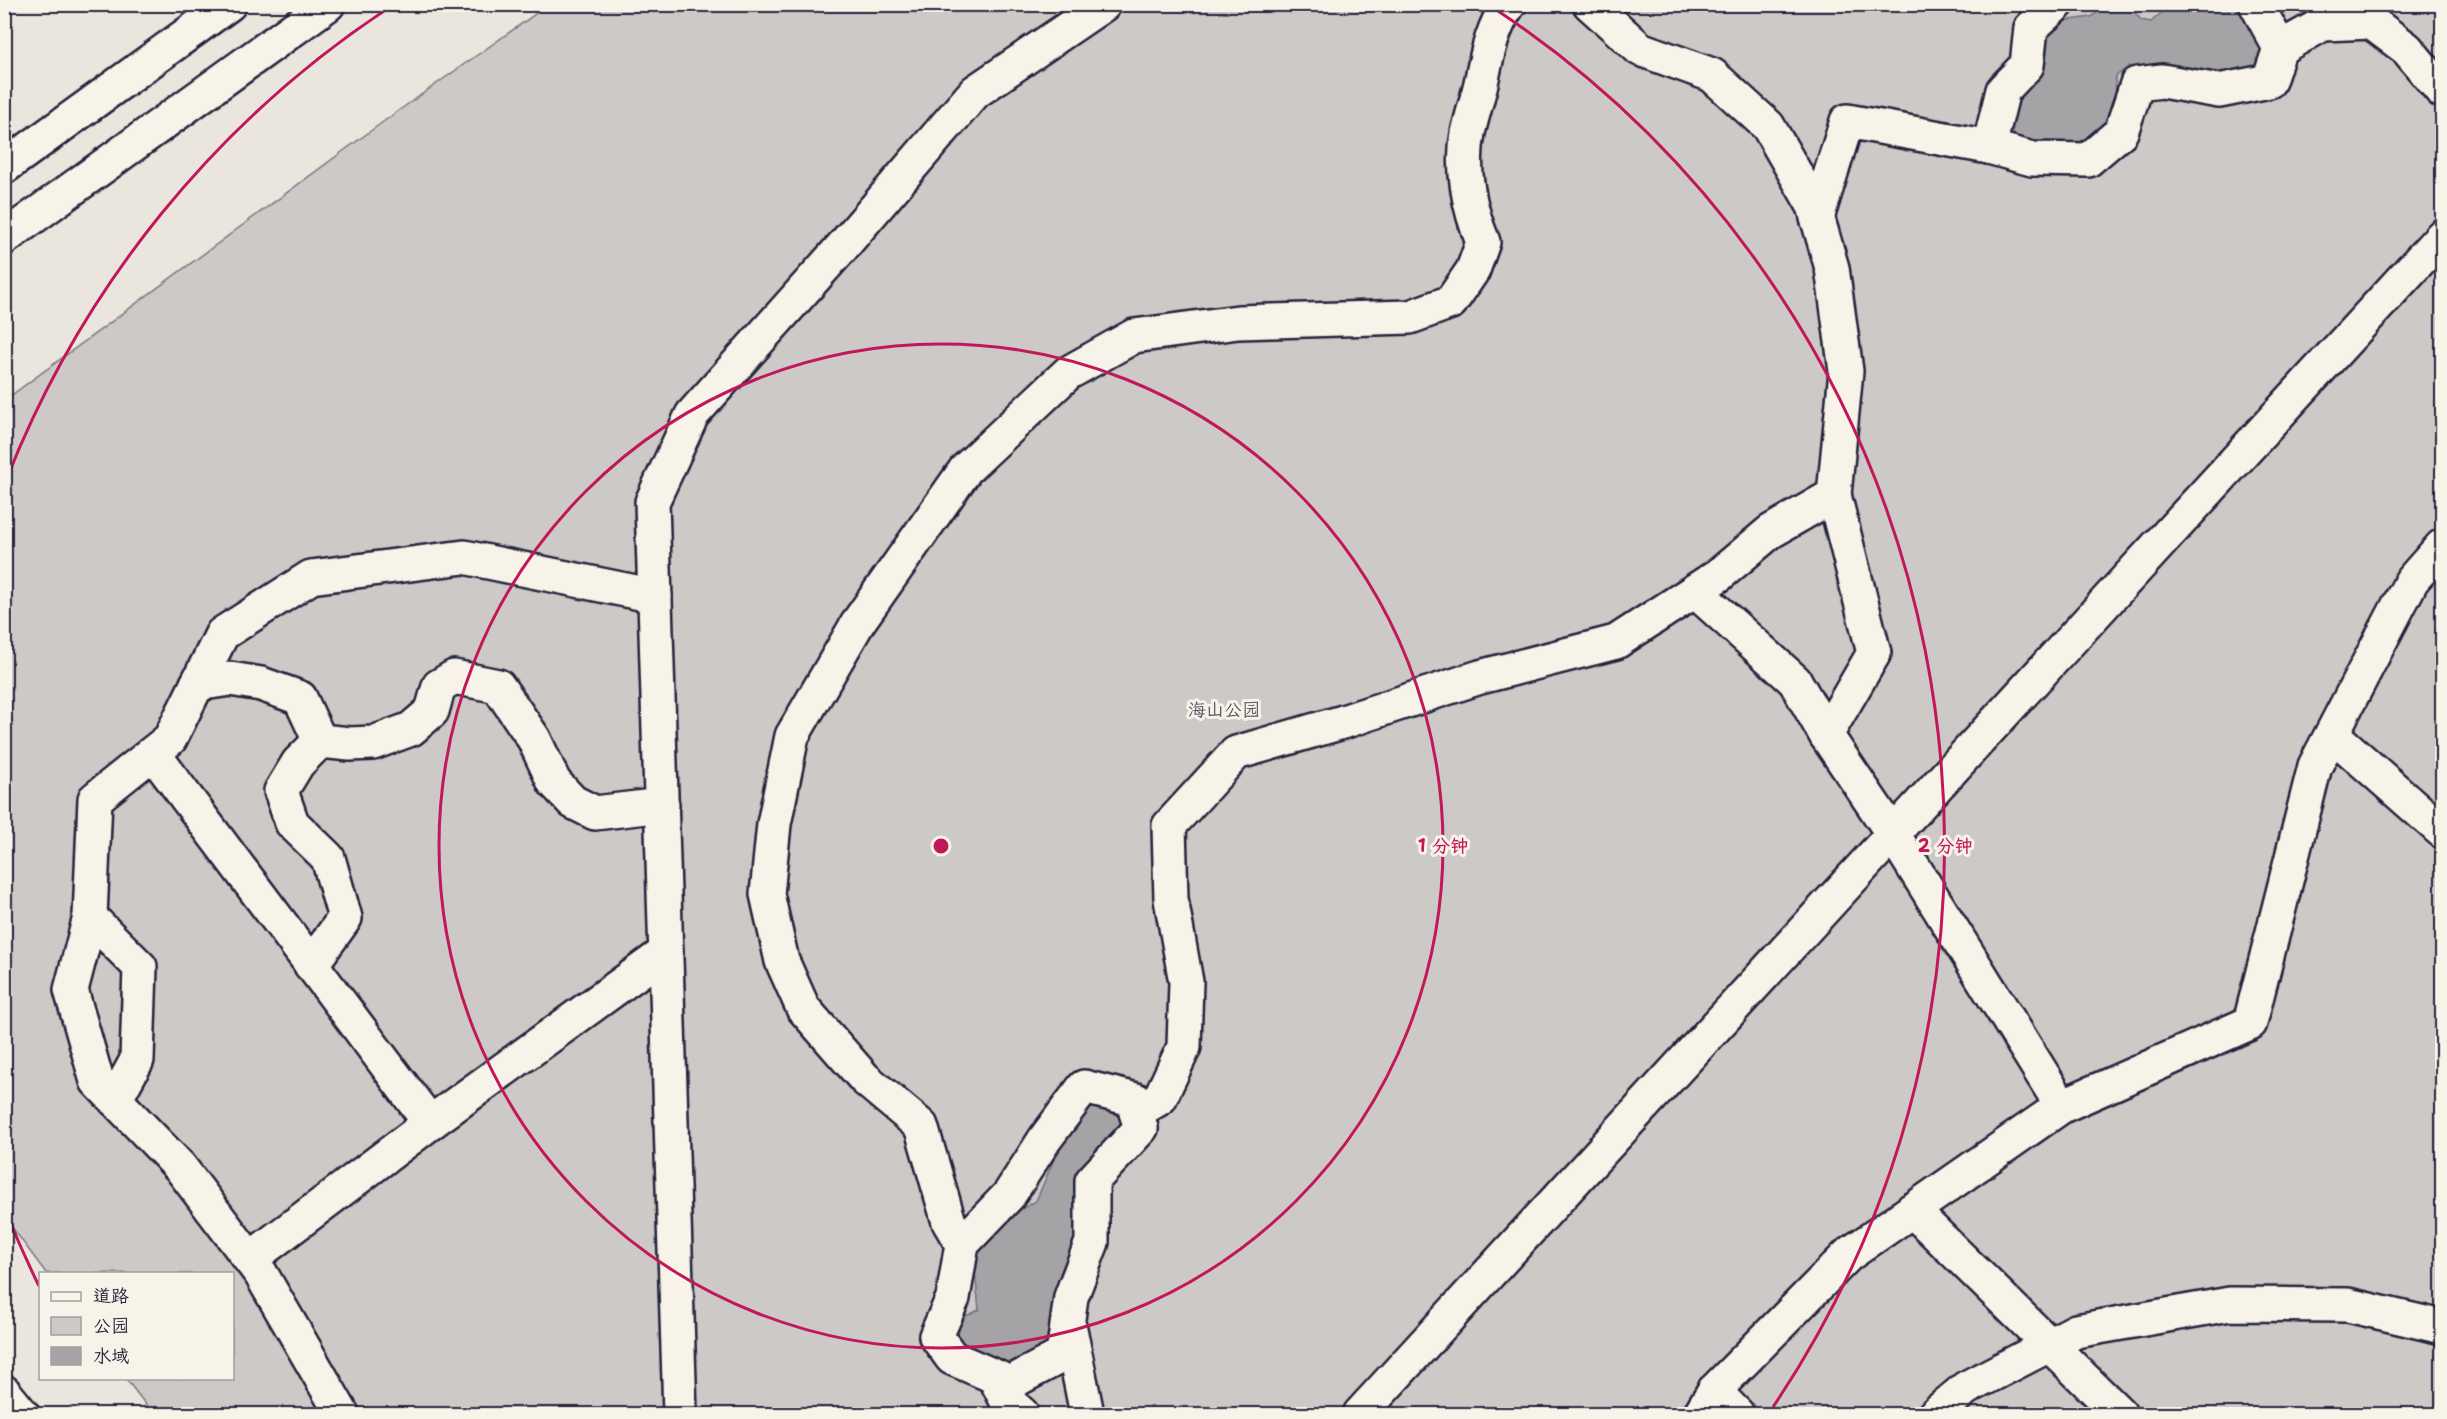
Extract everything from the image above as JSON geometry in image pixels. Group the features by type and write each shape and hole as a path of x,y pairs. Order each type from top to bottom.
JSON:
{"main road":[{"path":"4,167 229,4"},
{"path":"4,238 328,4"},
{"path":"680,1414 652,502 692,415 843,246 975,92 1104,4"},
{"path":"962,1244 949,1222 921,1126 865,1079 803,1008 782,961 767,894 774,824 792,736 859,621 966,469 1068,373 1134,336 1238,322 1410,317 1450,302 1473,270 1483,242 1473,217 1466,171 1468,134 1491,41 1499,18 1509,4"},
{"path":"1590,4 1640,49 1712,75 1768,126 1814,206 1832,268 1846,371 1834,495 1874,653 1826,735"},
{"path":"1989,147 2003,90 2027,64 2031,28 2057,4"},
{"path":"2256,4 2280,48"},
{"path":"1817,218 1847,121 1989,147 2032,159 2088,160 2121,132 2137,84 2162,81 2219,91 2269,81 2280,48 2323,24 2371,22 2407,49 2442,91"},
{"path":"1360,1414 2442,236"},
{"path":"1136,1112 1160,1098 1184,1047 1186,982 1171,899 1169,826 1236,753 1342,722 1480,677 1616,642 1719,575 1770,532 1834,495"},
{"path":"1737,1414 1707,1403 1848,1254 2062,1106 2250,1023 2315,766 2412,580 2442,546"},
{"path":"342,1414 261,1274 250,1259 180,1167 97,1081 71,990 90,917 95,799 170,739 222,634 311,577 464,557 655,596"},
{"path":"1695,591 1795,681 1826,735 1893,834 2062,1106"},
{"path":"320,741 350,744 373,743 411,729 432,711 439,686 454,677 498,686 534,739 554,782 573,802 595,813 662,805"},
{"path":"197,684 230,679 261,684 300,698 320,741"},
{"path":"2332,734 2442,831"},
{"path":"311,965 345,918 328,858 292,823 280,791 298,763 320,741"},
{"path":"153,753 430,1123"},
{"path":"90,917 140,967 137,1060 115,1100"},
{"path":"250,1259 430,1123 666,952"},
{"path":"1084,1087 1136,1100 1136,1112 1141,1128 1092,1181 1092,1242 1071,1297 1063,1355 1010,1383 952,1358 936,1336 953,1298 962,1244 1009,1195 1045,1139 1084,1087"},
{"path":"1912,1210 2120,1414"},
{"path":"1935,1414 1966,1388 2076,1331 2230,1304 2348,1305 2442,1327"},
{"path":"1068,1318 1087,1414"},
{"path":"994,1376 1007,1401 1022,1414"},
{"path":"4,1392 22,1414"}],"green space":[{"name":"海山公园","path":"548,5 2442,5 2442,1414 153,1414 127,1380 234,1380 234,1272 45,1272 5,1218 5,400 391,116"}],"water":[{"path":"2107,5 2129,5 2141,20 2151,22 2160,14 2161,5 2241,5 2260,43 2265,62 2242,80 2136,69 2129,66 2115,77 2118,123 2086,145 2026,143 2013,133 2006,115 2012,93 2042,75 2042,44 2047,32 2064,21 2091,17"},
{"path":"1089,1097 1126,1113 1124,1131 1054,1297 1053,1320 1062,1340 1018,1369 956,1352 953,1322 979,1310 974,1262 987,1229 1036,1201 1064,1136 1078,1127 1075,1114"}]}
